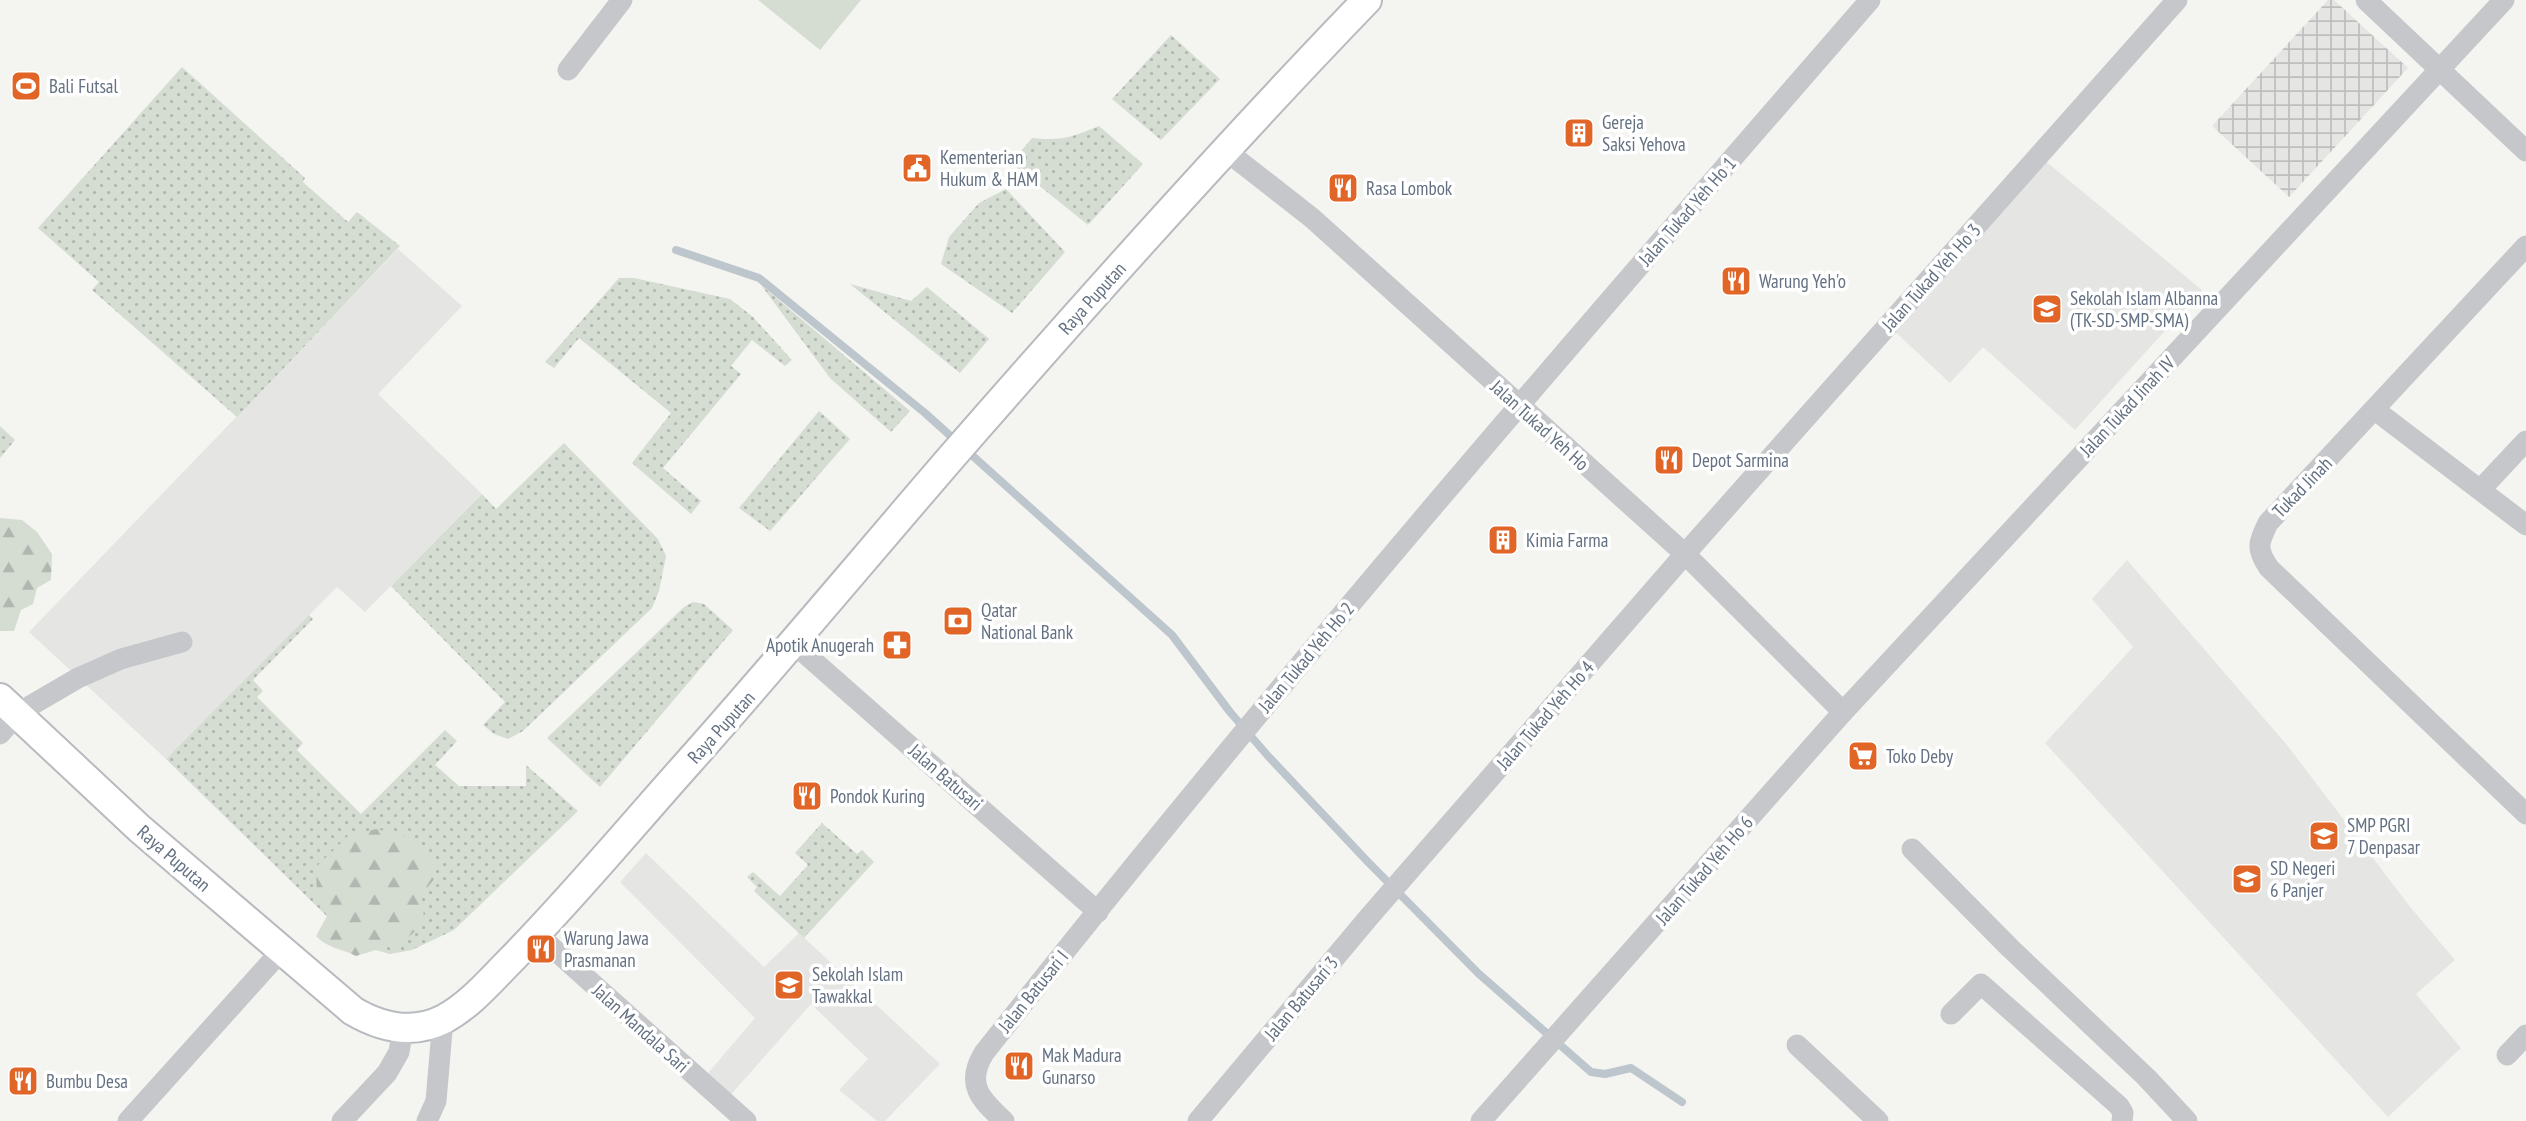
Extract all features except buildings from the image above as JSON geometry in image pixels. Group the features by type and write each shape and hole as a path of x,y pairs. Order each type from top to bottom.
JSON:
{"main road":[{"name":"Raya Puputan","path":"6,715 354,1011 372,1022 388,1027 416,1028 443,1019 472,999 537,934 758,686 950,460 1225,150 1367,0"}],"street":[{"path":"568,70 622,0"},
{"name":"Jalan Tukad Yeh Ho 1","path":"1518,406 1870,0"},
{"name":"Jalan Tukad Yeh Ho 3","path":"1685,554 2177,0"},
{"path":"2366,0 2526,151"},
{"name":"Jalan Tukad Jinah IV","path":"1843,712 2504,0"},
{"name":"Jalan Tukad Yeh Ho","path":"1225,150 1312,218 1685,554 1843,712"},
{"name":"Tukad Jinah","path":"2526,246 2268,523 2259,541 2260,555 2269,568 2526,814"},
{"name":"Jalan Tukad Yeh Ho 2","path":"1098,912 1260,712 1518,406"},
{"path":"2375,410 2526,525"},
{"path":"2481,489 2526,441"},
{"name":"Jalan Tukad Yeh Ho 4","path":"1405,877 1685,554"},
{"path":"6,715 121,659 181,642"},
{"name":"Jalan Batusari","path":"793,643 1098,912"},
{"name":"Jalan Tukad Yeh Ho 6","path":"1481,1121 1843,712"},
{"path":"1912,849 2010,948 2147,1079 2181,1120"},
{"name":"Jalan Batusari 3","path":"1198,1121 1405,877"},
{"name":"Jalan Batusari I","path":"1004,1121 985,1104 977,1089 974,1075 984,1052 1098,912"},
{"name":"Jalan Mandala Sari","path":"537,934 732,1117"},
{"path":"128,1121 282,950"},
{"path":"1951,1014 1981,984 2119,1106 2123,1113 2122,1121"},
{"path":"427,1121 436,1101 443,1019"},
{"path":"342,1121 387,1073 399,1052 403,1028"},
{"path":"2508,1055 2526,1035"},
{"path":"1797,1045 1878,1121"}],"shaded area":[{"path":"2328,0 2334,0 2408,68 2289,197 2212,126"},
{"name":"Sekolah Islam Albanna (TK-SD-SMP-SMA)","path":"2043,159 2202,290 2075,430 1983,347 1950,383 1891,328"},
{"path":"398,249 462,306 378,394 482,494 365,612 337,587 166,759 29,632"},
{"name":"SD Negeri 6 Panjer","path":"2127,560 2287,745 2411,908 2455,960 2416,994 2461,1048 2388,1117 2045,743 2133,647 2092,599"},
{"name":"Sekolah Islam Tawakkal","path":"646,853 764,967 799,933 940,1064 885,1121 877,1121 839,1090 868,1059 811,1004 727,1099 703,1079 755,1018 620,882"}],"green space":[{"path":"758,0 861,0 820,50"},
{"path":"1171,35 1220,79 1161,140 1112,99"},
{"path":"182,67 305,178 303,182 348,222 357,212 400,246 237,417 92,290 99,282 38,228"},
{"path":"1099,126 1143,164 1088,225 1011,163 1032,138 1067,137"},
{"path":"1006,189 1065,252 1012,313 941,264 949,237 979,203"},
{"path":"619,278 634,278 730,299 753,317 792,360 785,366 752,340 731,366 741,374 663,468 701,501 691,514 632,463 671,413 579,338 554,368 545,362"},
{"path":"850,284 911,301 927,287 989,339 960,373"},
{"path":"761,285 910,411 891,432 830,378"},
{"path":"819,411 850,439 770,531 739,508"},
{"path":"0,426 15,440 0,458"},
{"path":"564,443 658,539 666,556 659,591 652,608 523,731 508,739 494,734 483,725 505,702 391,586 482,494 496,509"},
{"path":"0,518 22,520 37,532 52,554 51,580 37,588 33,604 21,610 14,631 0,631"},
{"path":"693,602 704,604 733,630 600,787 547,738 684,607"},
{"path":"309,615 313,619 253,680 263,691 257,697 303,743 297,750 361,814 445,730 457,741 435,765 459,786 526,786 526,765 578,811 454,930 412,950 390,954 368,948 343,932 166,759"},
{"path":"822,823 857,854 862,850 874,862 804,938 754,891 757,887 747,877 753,872 780,896 808,865 795,853"},
{"path":"376,829 416,841 427,854 436,877 421,895 423,918 412,934 395,944 356,956 330,946 316,936 327,916 317,896 316,867 348,836"}],"waterway":[{"path":"676,250 759,278 925,413 1172,635 1230,712 1268,756 1479,974 1591,1072 1605,1074 1631,1068 1682,1102"}],"place":[{"name":"Bali Futsal","path":"26,86"},
{"name":"Gereja Saksi Yehova","path":"1579,133"},
{"name":"Kementerian Hukum & HAM","path":"917,168"},
{"name":"Rasa Lombok","path":"1343,188"},
{"name":"Warung Yeh'o","path":"1736,281"},
{"name":"Sekolah Islam Albanna (TK-SD-SMP-SMA)","path":"2047,309"},
{"name":"Depot Sarmina","path":"1669,460"},
{"name":"Kimia Farma","path":"1503,540"},
{"name":"Qatar National Bank","path":"958,621"},
{"name":"Apotik Anugerah","path":"897,645"},
{"name":"Toko Deby","path":"1863,756"},
{"name":"Pondok Kuring","path":"807,796"},
{"name":"SMP PGRI 7 Denpasar","path":"2324,836"},
{"name":"SD Negeri 6 Panjer","path":"2247,879"},
{"name":"Warung Jawa Prasmanan","path":"541,949"},
{"name":"Sekolah Islam Tawakkal","path":"789,985"},
{"name":"Mak Madura Gunarso","path":"1019,1066"},
{"name":"Bumbu Desa","path":"23,1081"}]}
